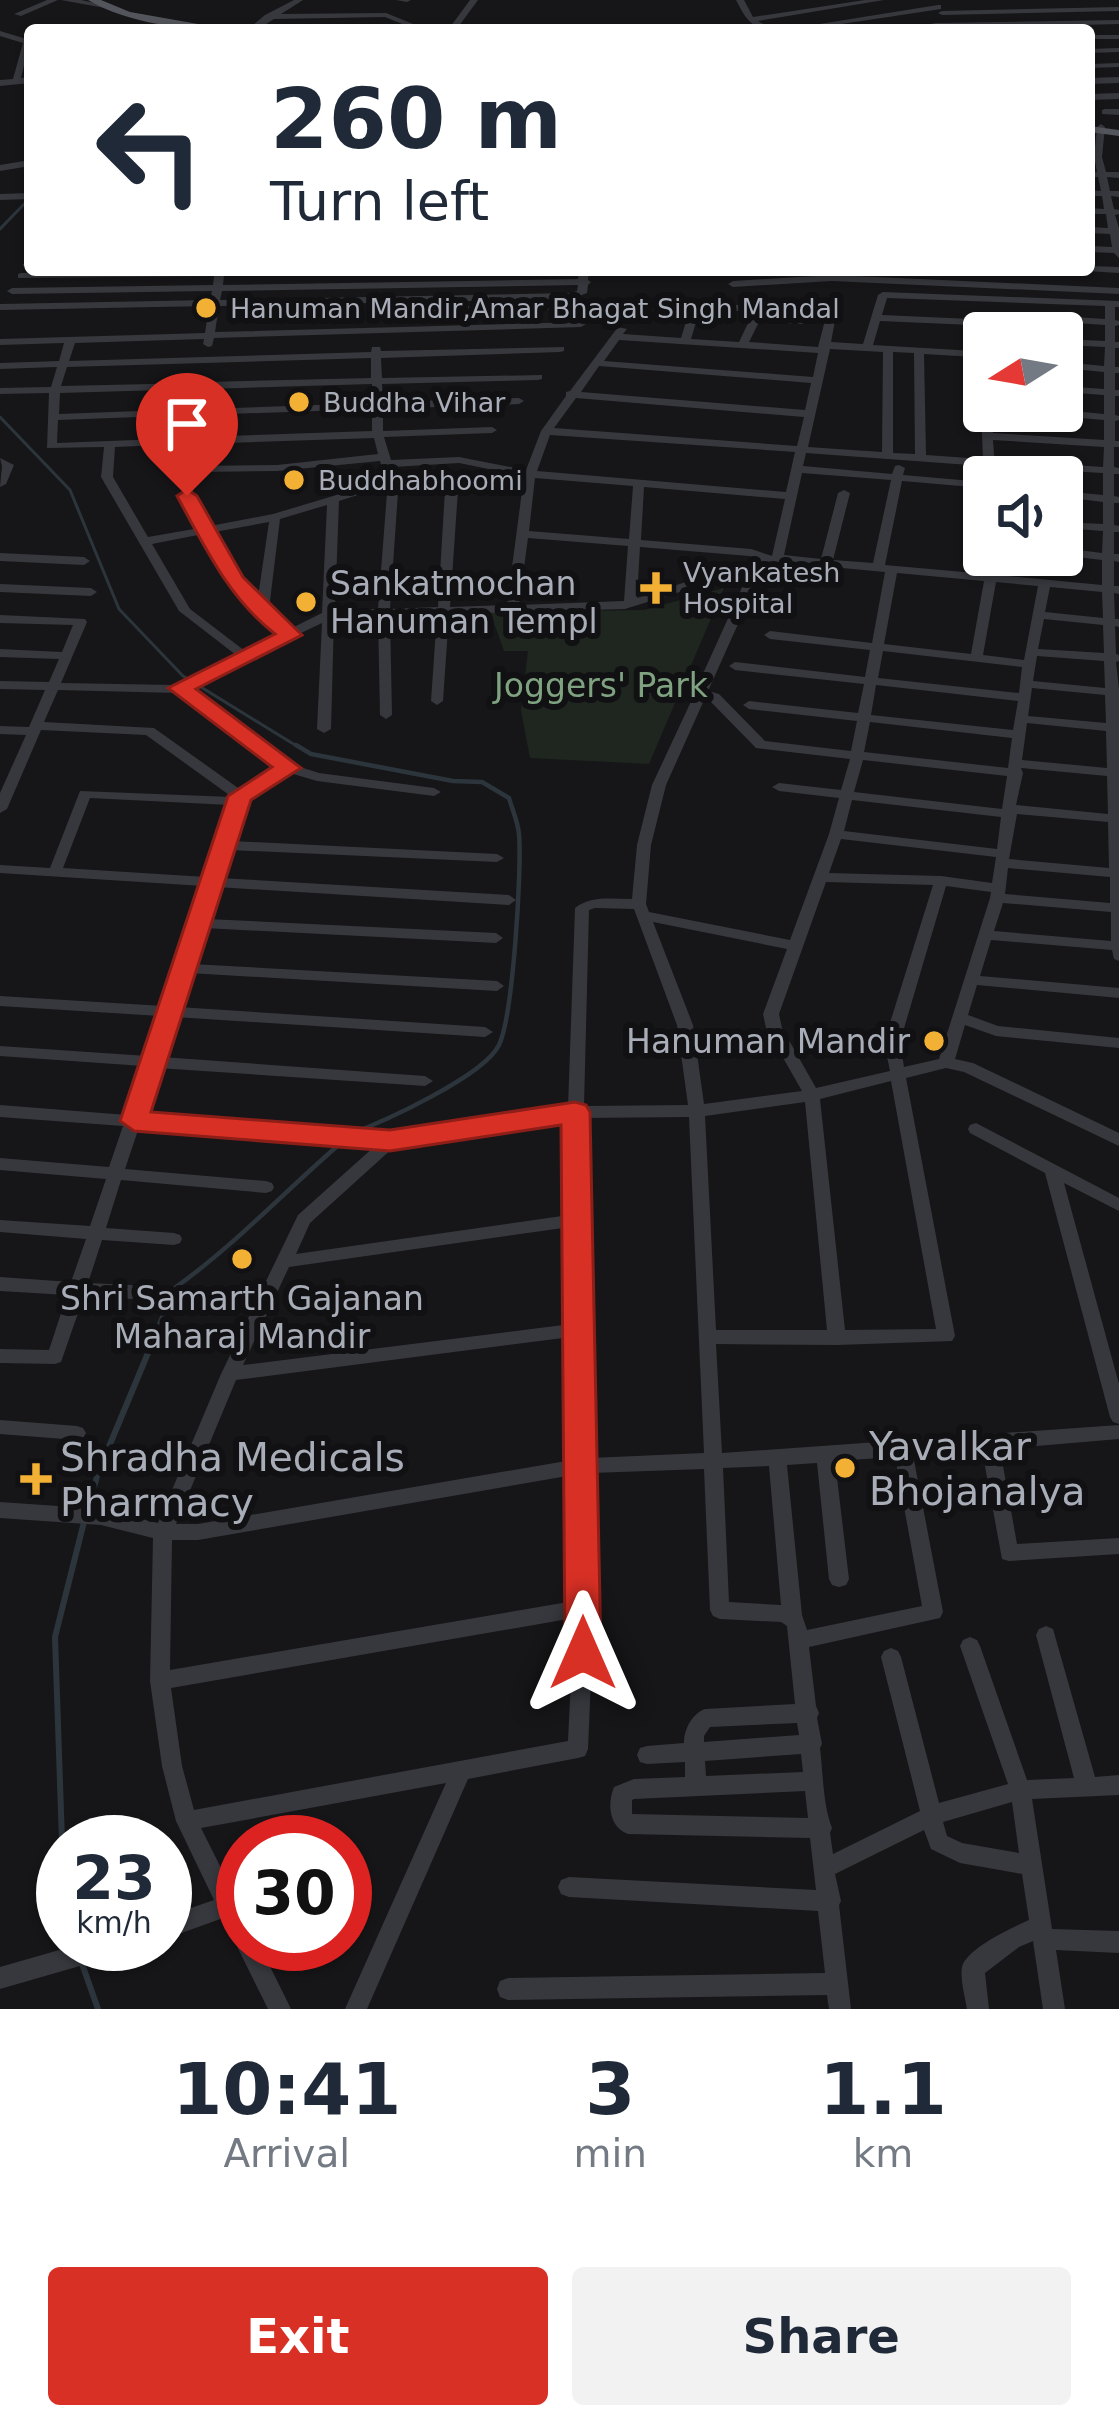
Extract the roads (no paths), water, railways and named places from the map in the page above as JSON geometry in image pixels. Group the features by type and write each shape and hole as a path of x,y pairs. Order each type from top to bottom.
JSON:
{"main road":[{"path":"93,3 125,18 164,24"},
{"path":"93,3 178,24"}],"street":[{"path":"18,14 54,0"},
{"path":"65,0 93,3"},
{"path":"259,24 299,0"},
{"path":"740,0 748,16 761,24"},
{"path":"748,16 822,3 880,0"},
{"path":"1068,0 1089,0"},
{"path":"337,18 346,2"},
{"path":"822,3 855,24"},
{"path":"824,24 938,6 1119,9"},
{"path":"1106,10 1118,24"},
{"path":"268,17 388,16 409,24"},
{"path":"16,82 24,56"},
{"path":"0,83 24,81"},
{"path":"1105,112 1119,112"},
{"path":"1095,174 1119,175"},
{"path":"1095,174 1114,212 1119,252"},
{"path":"1095,193 1119,194"},
{"path":"0,303 24,272"},
{"path":"128,276 413,304 595,306"},
{"path":"0,303 328,276"},
{"path":"410,276 416,330"},
{"path":"12,291 585,276 582,293 571,296 413,304"},
{"path":"734,284 811,276"},
{"path":"792,1616 720,1610 697,1111 685,1025 642,910 644,845 659,784 698,692 768,560 790,496 835,302 830,276"},
{"path":"859,276 1116,300"},
{"path":"1002,276 1002,286"},
{"path":"218,284 187,496 234,580 262,613 291,635"},
{"path":"867,349 883,296 1116,300"},
{"path":"975,299 976,312"},
{"path":"1116,300 1113,590 1119,956"},
{"path":"736,308 835,302"},
{"path":"685,341 694,312"},
{"path":"879,318 963,321"},
{"path":"743,345 754,319 800,322"},
{"path":"1083,321 1114,323"},
{"path":"0,341 581,324"},
{"path":"376,332 378,434 393,486 384,612 386,716"},
{"path":"513,608 530,474 546,430 618,333 743,345 963,353"},
{"path":"70,340 55,390 51,446 492,430"},
{"path":"1083,343 1114,345"},
{"path":"0,366 560,349"},
{"path":"837,1338 812,1095 771,1019 836,834 878,646 897,478 888,350"},
{"path":"920,351 921,458"},
{"path":"595,363 815,380"},
{"path":"1083,367 1113,369"},
{"path":"0,391 538,376"},
{"path":"1083,390 1113,393"},
{"path":"570,394 810,414"},
{"path":"53,416 200,415 519,400"},
{"path":"1083,415 1114,418"},
{"path":"546,430 921,458 963,465"},
{"path":"987,432 988,456"},
{"path":"987,436 1114,444"},
{"path":"110,444 107,477 185,611 246,657"},
{"path":"189,469 386,460 790,496"},
{"path":"0,461 8,465 0,483"},
{"path":"797,469 963,483"},
{"path":"1083,469 1114,471"},
{"path":"630,604 639,482"},
{"path":"148,542 275,517 333,498 393,486 452,488 436,701"},
{"path":"826,562 844,493"},
{"path":"1083,496 1114,500"},
{"path":"324,729 333,498"},
{"path":"262,613 275,517"},
{"path":"1083,527 1115,529"},
{"path":"523,534 1113,590"},
{"path":"1083,554 1114,558"},
{"path":"0,557 84,561"},
{"path":"0,685 183,686 330,614 630,604 693,588 768,560"},
{"path":"976,658 992,577"},
{"path":"946,1063 998,893 1045,582"},
{"path":"0,588 91,592"},
{"path":"1038,615 1114,622"},
{"path":"0,619 81,622 0,809"},
{"path":"770,635 976,658 1114,658"},
{"path":"0,652 66,656"},
{"path":"735,666 1026,691 1114,692"},
{"path":"183,686 289,768 317,777 434,792"},
{"path":"698,692 714,697 754,743 857,756 1115,773"},
{"path":"749,704 865,718 1115,728"},
{"path":"0,730 148,731 239,799"},
{"path":"55,872 85,794 239,799 289,768"},
{"path":"779,787 1115,819"},
{"path":"0,1356 56,1357 239,799"},
{"path":"836,834 1116,873"},
{"path":"224,845 497,858"},
{"path":"0,869 509,900"},
{"path":"823,877 940,880 998,893 1117,908"},
{"path":"707,1337 946,1336 892,1042 940,880"},
{"path":"192,1820 578,1748 584,1609 575,1112 582,908 593,903 642,910 796,946"},
{"path":"198,923 496,938"},
{"path":"987,934 1119,946"},
{"path":"184,968 496,986"},
{"path":"974,980 1119,993"},
{"path":"0,1000 485,1032"},
{"path":"962,1018 996,1031 1119,1043"},
{"path":"0,1051 425,1081"},
{"path":"0,1111 390,1141 575,1112 697,1111 812,1095 946,1063 968,1067 1119,1140"},
{"path":"976,1129 1119,1205"},
{"path":"184,1815 160,1681 163,1532 230,1374 304,1219 390,1141"},
{"path":"0,1164 266,1186"},
{"path":"1053,1173 1119,1417"},
{"path":"282,1262 575,1220"},
{"path":"0,1226 174,1239"},
{"path":"0,1284 131,1292"},
{"path":"230,1374 576,1330"},
{"path":"0,1427 77,1433"},
{"path":"0,1510 101,1517 163,1532 198,1532 581,1466 777,1458 1119,1432"},
{"path":"990,1441 1009,1553 1119,1546"},
{"path":"800,1640 933,1612 903,1448"},
{"path":"825,1454 839,1579"},
{"path":"777,1458 840,2009"},
{"path":"160,1681 584,1609"},
{"path":"1046,1635 1087,1786"},
{"path":"970,1646 1020,1790 1054,2009"},
{"path":"891,1657 938,1842 945,1848 1032,1865"},
{"path":"696,1786 697,1723 705,1718 808,1713"},
{"path":"647,1755 812,1744"},
{"path":"356,2009 462,1769"},
{"path":"817,1781 626,1791 621,1794 622,1818 628,1824 822,1828"},
{"path":"826,1868 932,1815 1020,1790 1119,1785"},
{"path":"192,1833 216,1880"},
{"path":"569,1887 830,1901"},
{"path":"979,2009 973,1968 1011,1939 1042,1933 1119,1942"},
{"path":"0,1978 36,1970"},
{"path":"261,1971 280,2009"},
{"path":"508,1989 573,1999 838,1984"}],"waterway":[{"path":"0,229 24,204"},
{"path":"0,417 70,490 119,609 183,676 300,748"},
{"path":"296,745 311,754 453,781 482,782 509,798 518,829 515,942 499,1045 454,1084 350,1134"},
{"path":"172,1296 176,1287 342,1142"},
{"path":"87,1511 98,1473 173,1293"},
{"path":"61,1815 55,1637 84,1522"},
{"path":"85,1971 98,2009"}],"place":[{"name":"Hanuman Mandir,Amar Bhagat Singh Mandal","path":"206,308"},
{"name":"Buddha Vihar","path":"299,402"},
{"name":"Buddhabhoomi","path":"294,480"},
{"name":"Vyankatesh Hospital","path":"656,588"},
{"name":"Sankatmochan Hanuman Templ","path":"306,602"},
{"name":"Hanuman Mandir","path":"934,1041"},
{"name":"Shri Samarth Gajanan Maharaj Mandir","path":"242,1259"},
{"name":"Yavalkar Bhojanalya","path":"845,1468"},
{"name":"Shradha Medicals Pharmacy","path":"36,1479"}],"park label":[{"name":"Joggers' Park","path":"601,685"}]}
